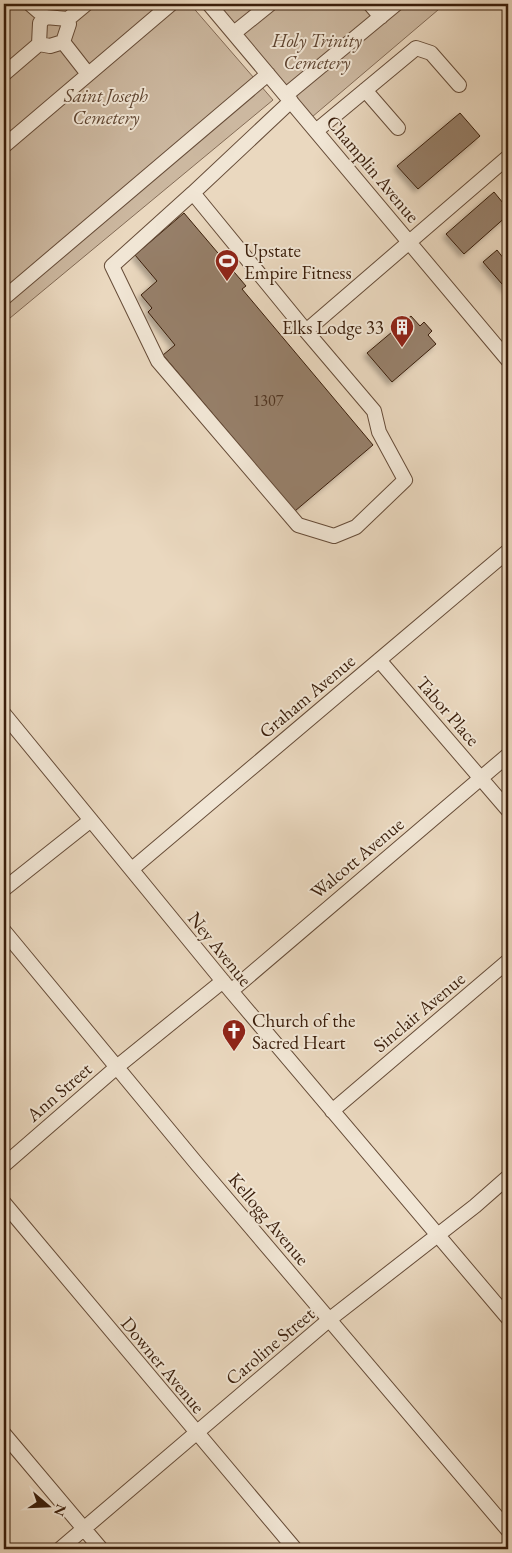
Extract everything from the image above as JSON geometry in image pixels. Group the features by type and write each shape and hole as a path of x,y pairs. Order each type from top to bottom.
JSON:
{"street":[{"path":"30,4 45,17 68,19 86,4"},
{"path":"4,146 171,4"},
{"name":"Champlin Avenue","path":"210,4 506,354"},
{"path":"370,4 381,16"},
{"path":"193,193 374,411 379,432 405,480 356,527 334,536 298,525 158,361 112,266 193,193 289,98 396,4"},
{"path":"234,33 265,5"},
{"path":"4,74 39,44 40,23 45,17"},
{"path":"64,42 69,24 68,19"},
{"path":"39,44 50,46 64,42"},
{"path":"64,42 88,74"},
{"path":"316,131 416,48 431,53 459,85"},
{"path":"4,298 268,74"},
{"path":"365,90 398,128"},
{"path":"306,331 508,157"},
{"name":"Graham Avenue","path":"132,869 508,551"},
{"name":"Tabor Place","path":"379,660 508,810"},
{"name":"Ney Avenue","path":"4,714 227,986 508,1318"},
{"name":"Walcott Avenue","path":"140,1048 227,986 508,755"},
{"path":"4,889 91,820"},
{"name":"Kellogg Avenue","path":"4,931 508,1530"},
{"name":"Sinclair Avenue","path":"332,1111 508,961"},
{"name":"Ann Street","path":"4,1165 140,1048"},
{"name":"Caroline Street","path":"60,1549 330,1319 508,1177"},
{"name":"Downer Avenue","path":"4,1204 295,1549"},
{"path":"4,1434 101,1549"}],"green space":[{"name":"Saint Joseph Cemetery","path":"4,4 190,4 273,100 4,323"},
{"name":"Holy Trinity Cemetery","path":"216,4 445,4 312,117"}],"building":[{"path":"460,113 480,136 418,189 397,166"},
{"path":"494,192 508,209 508,215 464,254 446,234"},
{"path":"184,213 246,286 242,289 373,445 295,511 163,355 175,345 148,312 152,308 141,295 157,281 135,255"},
{"path":"497,250 508,264 508,291 483,262"},
{"name":"Elks Lodge 33","path":"411,316 420,326 424,322 432,331 428,335 436,344 392,382 367,353"}],"place":[{"name":"Upstate Empire Fitness","path":"227,282"},
{"name":"Elks Lodge 33","path":"402,348"},
{"name":"Church of the Sacred Heart","path":"234,1052"}]}
